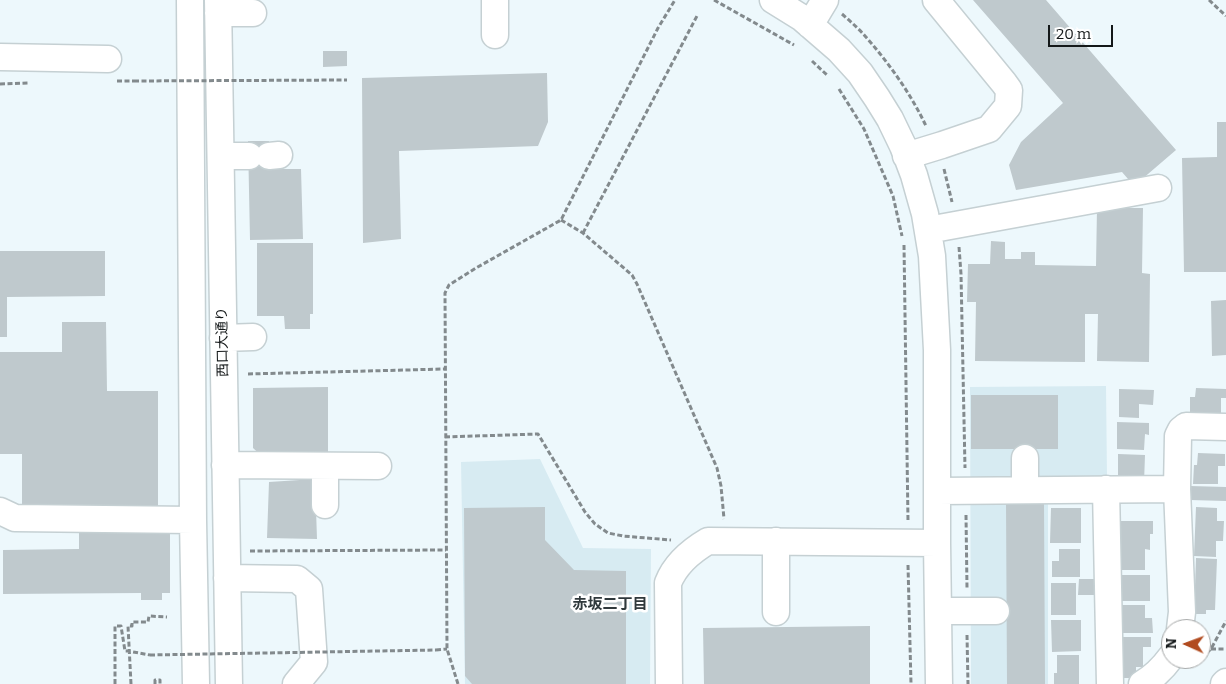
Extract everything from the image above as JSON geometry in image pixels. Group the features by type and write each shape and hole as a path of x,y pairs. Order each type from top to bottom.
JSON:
{"street":[{"path":"190,0 192,520 196,684"},
{"path":"495,0 495,35"},
{"path":"773,0 803,35 839,50 860,73 878,98 890,119 914,175 925,214 932,256 937,350 939,684"},
{"path":"803,35 825,0"},
{"path":"906,156 989,129 1008,106 1008,88 936,0"},
{"path":"218,6 253,13"},
{"name":"西口大通り","path":"218,6 229,684"},
{"path":"0,57 108,59"},
{"path":"221,156 266,156"},
{"path":"928,230 1158,188"},
{"path":"223,338 253,337"},
{"path":"1181,619 1177,489 1178,436 1186,426 1226,427"},
{"path":"1025,458 1025,490"},
{"path":"225,466 378,466"},
{"path":"324,505 325,466"},
{"path":"1106,489 1110,684"},
{"path":"938,491 1177,489"},
{"path":"0,511 15,518 192,520"},
{"path":"776,541 776,612"},
{"path":"669,684 668,583 672,574 690,554 708,542 937,543"},
{"path":"227,578 297,579 309,589 314,662 296,684"},
{"path":"938,611 996,611"},
{"path":"1142,684 1161,669"}],"path":[{"path":"458,684 447,649 445,293 449,285 476,268 562,220 658,28 675,0"},
{"path":"714,0 803,35"},
{"path":"1210,0 1226,16"},
{"path":"583,233 698,14"},
{"path":"809,58 830,77"},
{"path":"134,81 347,80"},
{"path":"836,84 864,129 893,196 904,243 911,684"},
{"path":"562,220 583,233 632,275 638,284 716,468 721,486 724,520 723,541"},
{"path":"243,374 445,369"},
{"path":"445,438 538,434 585,512 595,524 608,533 670,540 690,554"},
{"path":"244,550 446,550"},
{"path":"127,651 128,626 132,626 132,622 148,622 149,616 167,617"},
{"path":"1226,621 1211,648 1226,649"},
{"path":"115,684 115,626 121,626 127,651 131,684"},
{"path":"127,651 150,655 447,649"},
{"path":"155,684 155,680 160,680 160,684"}],"shaded area":[{"path":"1106,386 1107,477 1048,477 1048,684 971,684 970,387"},
{"path":"540,459 583,548 651,549 650,684 465,684 461,462"}],"building":[{"path":"973,0 1046,0 1176,150 1134,186 1122,172 1016,190 1009,165 1021,142 1063,103"},
{"path":"323,51 347,51 347,66 323,67"},
{"path":"547,73 548,122 538,146 399,151 401,239 363,243 362,78"},
{"path":"1217,122 1226,122 1226,272 1184,272 1182,158 1217,157"},
{"path":"248,141 269,141 269,169 301,169 303,239 250,240"},
{"path":"1097,208 1143,208 1142,273 1150,274 1149,362 1097,361 1098,314 1085,314 1085,362 975,361 976,302 967,302 968,264 990,264 991,241 1005,242 1005,259 1021,259 1021,252 1035,252 1035,265 1096,266"},
{"path":"257,243 313,243 313,314 310,314 310,329 285,329 284,316 257,316"},
{"path":"0,251 105,251 105,296 7,297 7,337 0,337"},
{"path":"1226,300 1226,355 1212,356 1211,301"},
{"path":"62,322 106,322 107,391 158,391 158,508 22,508 22,454 0,454 0,352 62,352"},
{"path":"328,387 328,461 266,460 253,448 253,388"},
{"path":"1196,388 1226,389 1226,398 1221,398 1221,416 1190,415 1190,397 1195,397"},
{"path":"1119,389 1154,390 1153,405 1139,404 1139,418 1119,417"},
{"path":"971,395 1058,395 1058,449 971,449"},
{"path":"1117,422 1149,423 1149,435 1145,434 1144,450 1117,449"},
{"path":"1198,453 1225,454 1225,466 1218,466 1218,484 1193,484 1194,465 1197,465"},
{"path":"1118,454 1145,455 1144,483 1118,482"},
{"path":"315,479 317,539 267,538 269,482"},
{"path":"1190,486 1226,487 1226,501 1190,500"},
{"path":"1006,503 1044,503 1045,684 1007,684"},
{"path":"545,507 545,540 574,570 626,571 626,684 472,684 465,676 464,508"},
{"path":"1196,507 1217,508 1217,521 1224,521 1223,541 1216,541 1216,557 1194,556"},
{"path":"1051,508 1081,508 1081,543 1050,543"},
{"path":"1118,521 1153,521 1153,534 1150,534 1150,550 1145,549 1145,570 1119,570"},
{"path":"79,529 170,529 170,593 162,593 162,600 141,600 141,593 3,594 3,550 79,549"},
{"path":"1059,549 1080,549 1080,577 1052,577 1052,561 1059,561"},
{"path":"1196,558 1217,559 1215,610 1206,610 1206,614 1194,614"},
{"path":"1120,575 1150,575 1150,601 1120,601"},
{"path":"1079,579 1094,579 1094,595 1078,595"},
{"path":"1051,583 1076,583 1076,615 1051,615"},
{"path":"1119,605 1145,605 1145,618 1152,618 1153,633 1120,633"},
{"path":"1051,620 1081,620 1081,651 1052,652"},
{"path":"870,626 870,684 704,684 703,628"},
{"path":"1119,637 1151,637 1151,647 1143,647 1143,667 1136,667 1136,678 1119,678"},
{"path":"1057,655 1079,655 1079,684 1054,684 1054,673 1057,673"}],"district":[{"name":"赤坂二丁目","path":"610,605"}]}
